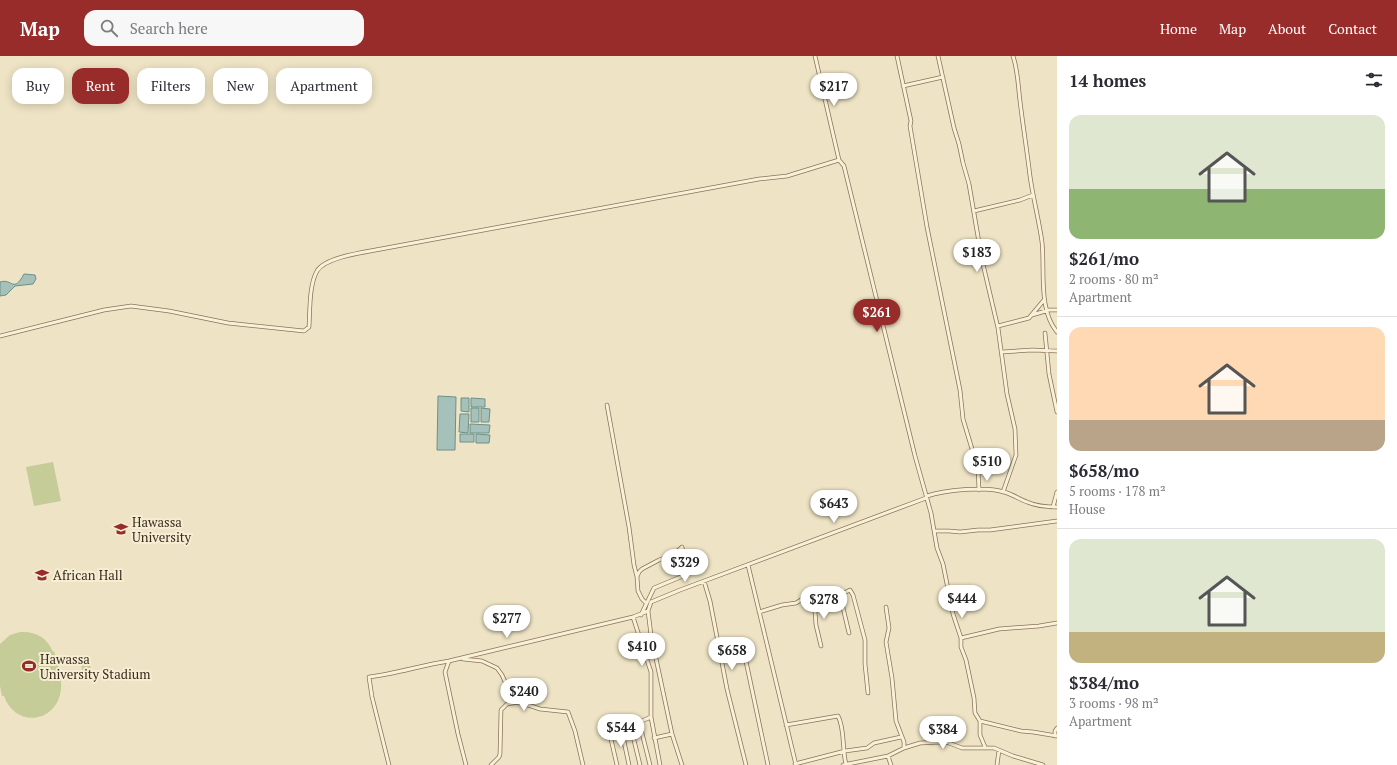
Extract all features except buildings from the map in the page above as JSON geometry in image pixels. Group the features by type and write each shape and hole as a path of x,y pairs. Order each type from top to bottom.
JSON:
{"street":[{"path":"815,56 839,160 844,166 926,498 931,513 937,548 943,564 953,614 961,638 961,647 966,660 974,698 975,712 980,721 980,735 985,747"},
{"path":"897,56 911,121 910,126 927,227 960,390 963,419 978,469 979,490"},
{"path":"938,56 959,144 962,163 969,184 982,260 998,326 1007,394 1015,429 1016,448 1013,465 1003,492"},
{"path":"1014,56 1042,240 1044,300 1050,323 1057,332"},
{"path":"903,86 942,77"},
{"path":"0,336 104,310 131,306 169,311 228,323 304,331 309,327 313,285 316,273 322,265 335,260 381,249 752,181 787,176 839,160"},
{"path":"974,211 1020,200 1034,195"},
{"path":"998,326 1026,319 1044,300"},
{"path":"1032,314 1057,310"},
{"path":"1045,333 1049,374 1057,412"},
{"path":"1002,352 1026,350 1057,351"},
{"path":"608,405 634,565 638,577 638,591 646,603"},
{"path":"682,765 672,734 656,663 648,611 651,602 926,498 927,496 945,491 979,490 1003,492 1028,503 1055,507 1057,492"},
{"path":"934,531 960,532 990,530 1057,521"},
{"path":"638,577 642,569 658,560 674,555 682,547 684,560 682,566 683,576 654,588 641,615"},
{"path":"748,565 796,764 845,751 867,748 874,743 901,737"},
{"path":"704,581 710,601 727,689 746,765"},
{"path":"759,612 826,594 829,596 840,595 850,590 853,595 865,640 865,664 868,693"},
{"path":"840,595 849,633"},
{"path":"814,597 816,625 821,646"},
{"path":"886,607 889,628 886,642 892,678 893,704 896,721 904,742 904,748"},
{"path":"390,765 372,697 369,677 394,674 425,665 457,659 633,617 648,611"},
{"path":"633,617 651,672 650,717 660,765"},
{"path":"961,638 999,629 1040,626 1057,623"},
{"path":"739,640 744,652 768,765"},
{"path":"457,659 473,659 482,661 497,668 502,675 510,693 519,702"},
{"path":"448,661 446,672 458,734 466,765"},
{"path":"491,765 500,754 501,710 507,704 519,702 549,711 568,712 572,719 583,765"},
{"path":"786,725 838,716 845,751 845,764 864,762 888,756 904,748 920,743 936,742 949,743 962,748 985,747 999,750 1043,765"},
{"path":"629,765 622,732 623,729 650,717"},
{"path":"639,721 650,765"},
{"path":"980,721 1021,731 1056,736 1055,730 1057,728"},
{"path":"632,732 640,765"},
{"path":"654,738 672,734"},
{"path":"610,735 617,765"},
{"path":"997,765 999,750"},
{"path":"888,756 891,765"}],"green space":[{"path":"53,462 61,501 34,506 26,467"},
{"name":"Hawassa University Stadium","path":"20,632 35,634 47,642 53,652 54,651 62,680 60,695 55,706 47,713 38,717 28,717 18,714 10,707 4,696 2,696 0,686 0,644 10,635"},
{"path":"89,662 93,676 84,678 81,664"}],"water":[{"path":"24,274 35,275 36,279 33,284 15,286 6,295 0,296 0,282 4,281 15,284"},
{"path":"438,396 456,397 455,450 437,450"},
{"path":"461,398 469,398 469,412 461,411"},
{"path":"471,398 485,399 485,407 471,407"},
{"path":"471,408 479,408 479,422 471,422"},
{"path":"481,408 490,409 489,422 481,422"},
{"path":"460,414 469,414 468,433 459,432"},
{"path":"470,424 490,425 489,433 470,433"},
{"path":"460,434 474,434 474,442 460,442"},
{"path":"476,434 490,435 489,443 476,443"}],"place":[{"name":"Hawassa University","path":"121,529"},
{"name":"African Hall","path":"42,575"},
{"name":"Hawassa University Stadium","path":"29,666"}]}
